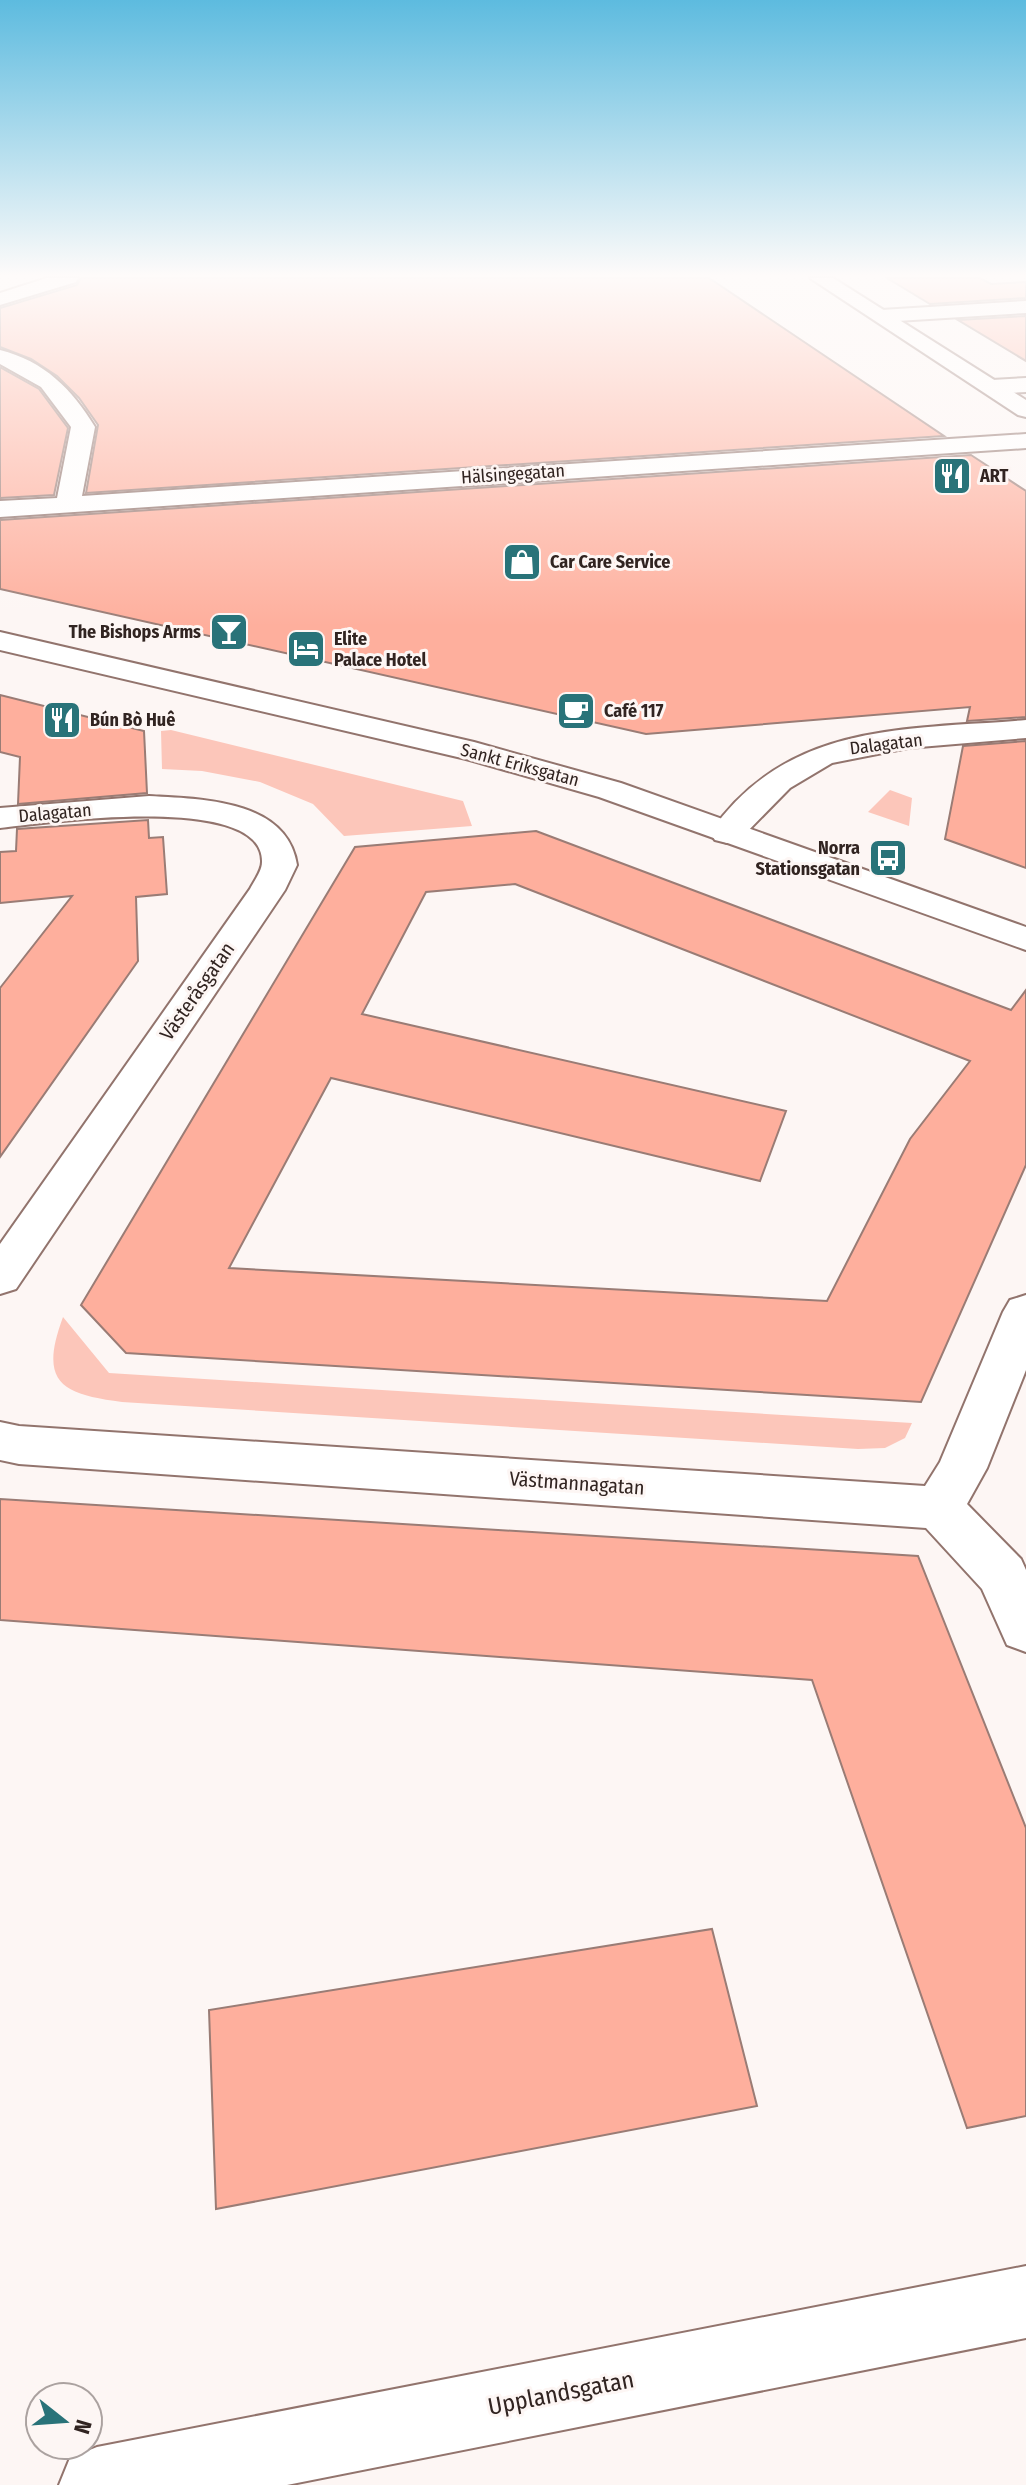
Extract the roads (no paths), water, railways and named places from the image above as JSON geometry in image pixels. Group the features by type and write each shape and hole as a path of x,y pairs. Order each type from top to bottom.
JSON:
{"street":[{"path":"61,394 83,427 68,504"},
{"path":"1002,394 1026,410"},
{"name":"Hälsingegatan","path":"0,509 1026,441"},
{"name":"Sankt Eriksgatan","path":"0,641 474,751 610,790 1026,939"},
{"name":"Dalagatan","path":"727,833 781,779 799,766 847,746 1026,729"},
{"name":"Västeråsgatan","path":"0,1278 267,890 280,865 276,846 258,827 225,812 153,805 110,808"},
{"name":"Dalagatan","path":"0,818 110,808"},
{"path":"1026,1312 962,1468 939,1508 1002,1575 1026,1629"},
{"name":"Västmannagatan","path":"0,1441 19,1445 939,1508"},
{"name":"Upplandsgatan","path":"97,2485 1026,2302"}],"place":[{"name":"ART","path":"952,476"},
{"name":"Car Care Service","path":"522,562"},
{"name":"The Bishops Arms","path":"229,632"},
{"name":"Elite Palace Hotel","path":"306,649"},
{"name":"Café 117","path":"576,711"},
{"name":"Bún Bò Huê","path":"62,720"},
{"name":"Norra Stationsgatan","path":"888,858"}]}
